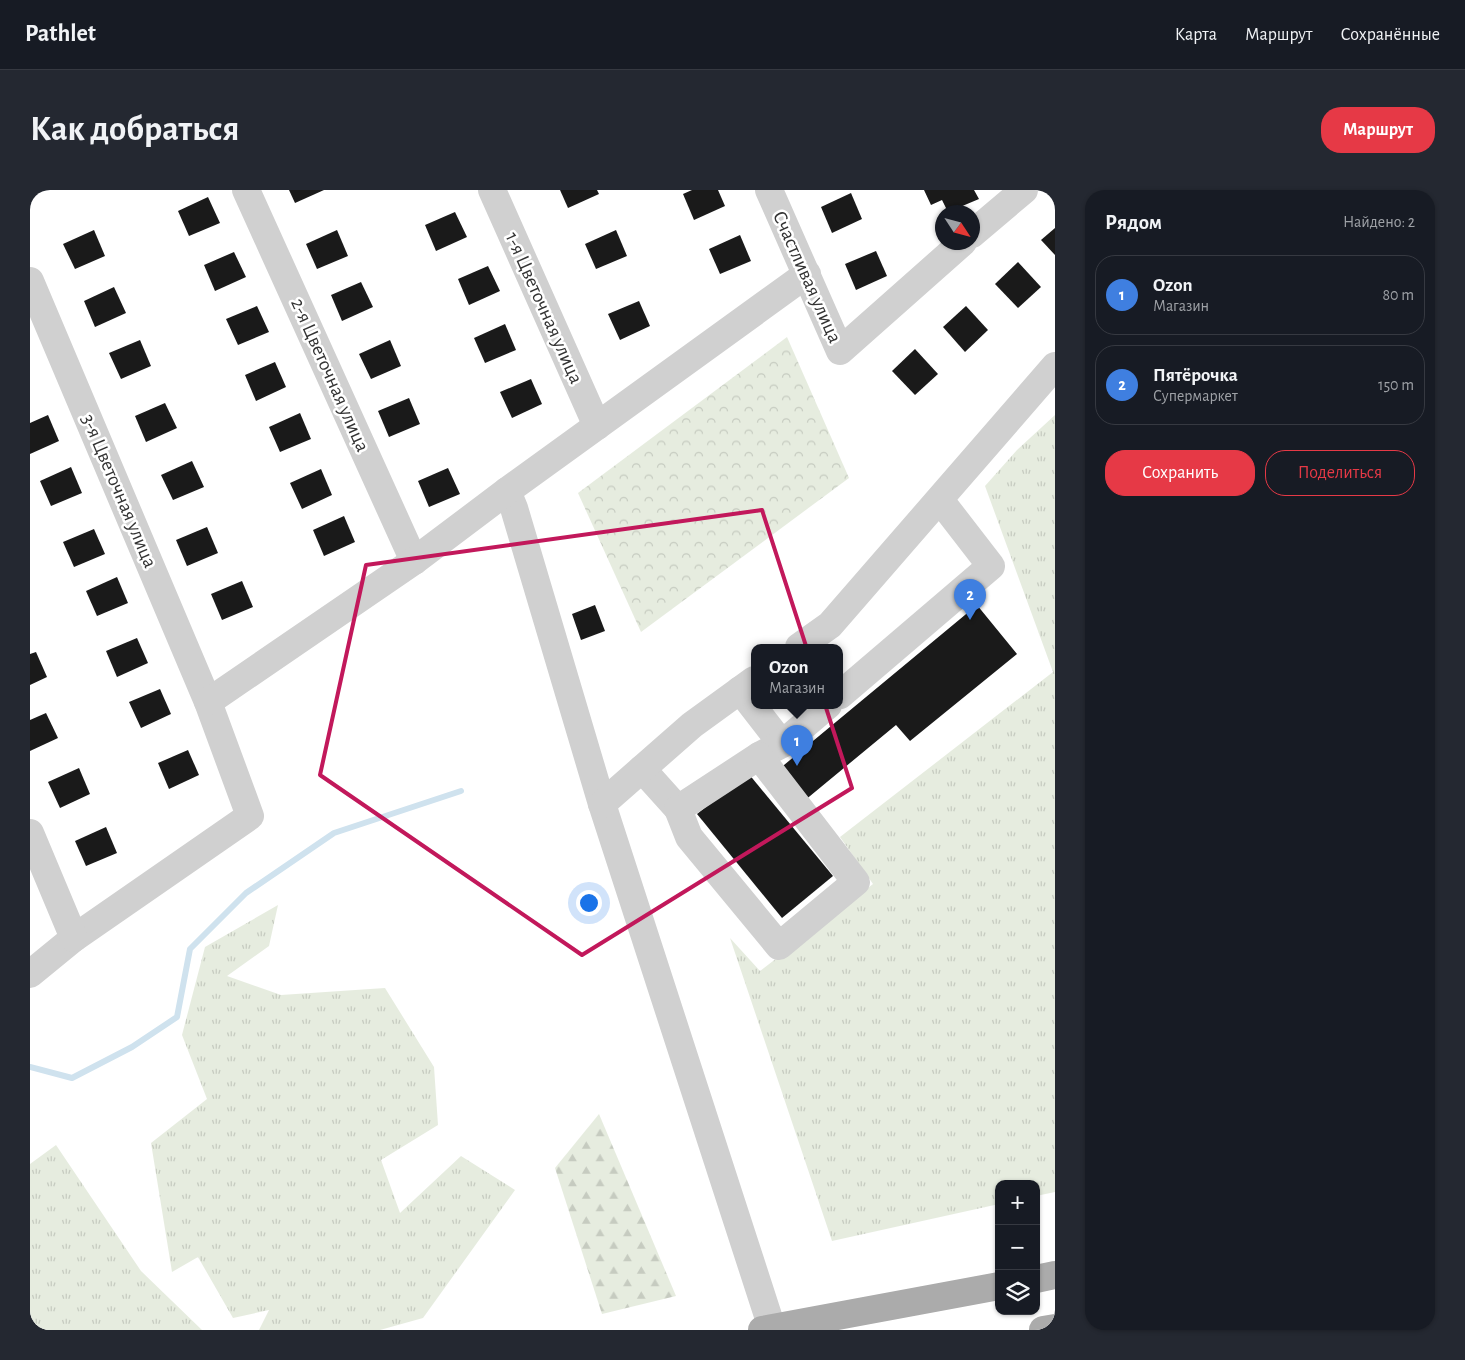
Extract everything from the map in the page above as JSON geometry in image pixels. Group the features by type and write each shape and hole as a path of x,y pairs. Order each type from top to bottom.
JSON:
{"main road":[{"path":"1040,1278 1055,1275"},
{"path":"767,1329 995,1287"},
{"path":"1043,1330 1055,1328"}],"street":[{"name":"2-я Цветочная улица","path":"246,190 414,561"},
{"name":"1-я Цветочная улица","path":"492,190 597,426"},
{"name":"Счастливая улица","path":"769,190 840,351 954,250"},
{"path":"980,226 1015,193"},
{"path":"208,702 414,561 507,491 807,274"},
{"name":"3-я Цветочная улица","path":"30,281 208,702 250,816 74,938"},
{"path":"803,644 830,625 1055,366"},
{"path":"507,491 514,508 602,804 767,1329"},
{"path":"843,692 991,566 940,500"},
{"path":"602,804 692,725 747,685"},
{"path":"761,709 782,744"},
{"path":"678,809 758,756 782,744 823,709"},
{"path":"642,769 678,809 689,836 779,946 856,882 758,756"},
{"path":"30,833 74,938 30,974"}],"highlighted area":[{"path":"762,510 852,788 582,955 320,775 366,565"}],"green space":[{"path":"787,337 849,478 641,632 578,493"},
{"path":"1055,415 1055,1192 1040,1195 1040,1180 995,1180 995,1205 832,1241 730,938 760,971 873,884 840,837 1053,672 985,486 1017,450"},
{"path":"278,905 269,946 227,976 281,995 385,988 434,1067 438,1125 381,1160 400,1213 461,1156 515,1190 423,1318 380,1330 259,1330 269,1310 233,1318 198,1257 172,1272 151,1143 207,1099 182,1035 205,947"},
{"path":"599,1114 676,1296 602,1314 555,1168"},
{"path":"56,1145 141,1271 202,1330 30,1330 30,1164"}],"building":[{"path":"289,190 324,190 295,203"},
{"path":"560,190 597,190 599,194 568,208"},
{"path":"692,190 718,190 725,206 694,220 683,194"},
{"path":"924,190 974,190 979,199 965,205 944,205 942,200 931,205"},
{"path":"851,193 862,219 832,233 821,207"},
{"path":"208,197 220,223 189,236 178,211"},
{"path":"455,212 467,237 436,251 425,225"},
{"path":"1055,228 1055,255 1041,240"},
{"path":"94,230 105,256 75,269 63,244"},
{"path":"337,230 348,256 317,269 306,244"},
{"path":"616,230 627,256 596,269 585,244"},
{"path":"740,235 751,261 720,274 709,249"},
{"path":"876,251 887,276 856,290 845,264"},
{"path":"234,252 246,277 215,291 204,265"},
{"path":"1018,262 1041,287 1018,308 995,284"},
{"path":"488,266 500,291 469,305 458,279"},
{"path":"361,282 373,307 342,321 331,295"},
{"path":"114,287 126,313 95,327 84,301"},
{"path":"639,301 650,326 620,340 608,314"},
{"path":"257,306 269,332 238,345 226,319"},
{"path":"966,306 988,330 965,352 943,327"},
{"path":"505,324 516,350 485,363 474,338"},
{"path":"140,340 151,366 121,379 109,353"},
{"path":"390,340 401,366 371,379 359,354"},
{"path":"915,349 938,374 915,395 892,371"},
{"path":"275,362 286,387 256,401 245,375"},
{"path":"531,379 542,404 512,418 500,392"},
{"path":"409,398 420,424 389,437 378,411"},
{"path":"165,403 177,428 146,442 135,416"},
{"path":"300,413 311,439 280,452 269,427"},
{"path":"48,415 59,441 30,454 30,423"},
{"path":"192,461 204,487 173,500 161,475"},
{"path":"71,467 82,493 51,506 40,481"},
{"path":"448,468 460,494 429,507 418,481"},
{"path":"321,469 332,495 302,509 290,483"},
{"path":"344,516 355,542 324,556 313,530"},
{"path":"207,527 218,553 187,566 176,540"},
{"path":"94,529 105,554 74,567 63,542"},
{"path":"117,577 128,603 97,616 86,591"},
{"path":"242,581 253,607 222,620 211,594"},
{"path":"595,605 605,631 581,640 572,614"},
{"path":"977,605 1017,654 910,741 896,725 804,801 778,770"},
{"path":"137,638 148,663 117,677 106,651"},
{"path":"36,652 47,677 30,685 30,654"},
{"path":"160,689 171,714 141,728 129,702"},
{"path":"46,713 58,738 30,751 30,720"},
{"path":"188,750 199,775 169,789 158,763"},
{"path":"79,768 90,794 60,808 48,782"},
{"path":"748,773 833,876 782,918 697,814"},
{"path":"106,827 117,853 86,866 75,841"}],"waterway":[{"path":"30,1067 72,1078 132,1047 177,1017 190,949 246,893 334,833 461,791"}],"place":[{"name":"Пятёрочка","path":"970,620"},
{"name":"Ozon","path":"797,766"}]}
